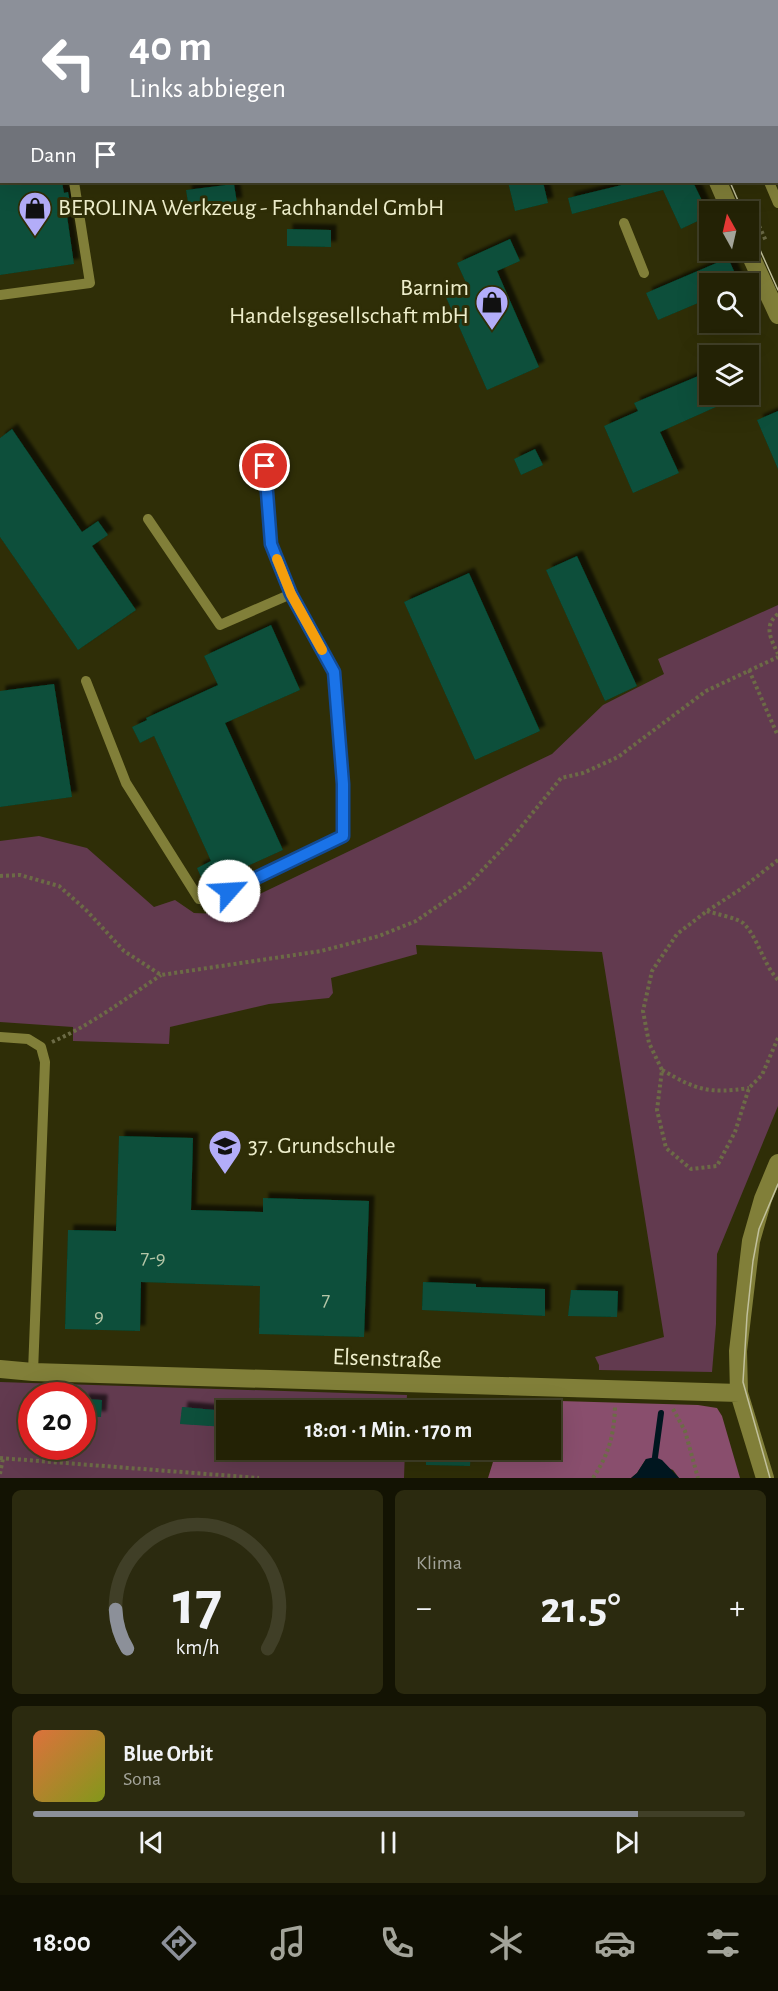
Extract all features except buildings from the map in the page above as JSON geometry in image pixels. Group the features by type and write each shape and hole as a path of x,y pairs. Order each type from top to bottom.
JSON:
{"street":[{"path":"718,183 726,201"},
{"path":"753,261 778,315"},
{"path":"765,1478 740,1393 738,1351 751,1241 763,1199 778,1163"},
{"name":"Elsenstraße","path":"0,1369 33,1372 740,1393"}],"lane":[{"path":"0,295 90,283 74,183"},
{"path":"769,183 778,203"},
{"path":"624,223 644,273"},
{"path":"86,681 126,783 199,899 229,891 343,836 343,784 334,672 291,594 271,544 265,466"},
{"path":"148,519 220,625 291,594"},
{"path":"0,1037 28,1039 41,1047 45,1062 33,1372"}],"path":[{"path":"759,226 769,249"},
{"path":"41,1047 73,1033 161,975 321,951 379,936 416,921 467,886 508,843 561,778 583,773 618,757 706,691 778,655 768,630 772,619 778,614"},
{"path":"749,670 778,736"},
{"path":"778,860 677,934 652,971 643,1011 649,1043 662,1070 657,1110 666,1148 691,1169 717,1166 735,1132 749,1088 762,1075 778,1038"},
{"path":"0,876 20,875 59,886 86,910 124,951 161,975"},
{"path":"706,911 743,922 770,971 778,980"},
{"path":"662,1070 691,1086 721,1092 749,1088"},
{"path":"593,1478 604,1462 614,1430 615,1400"},
{"path":"672,1402 672,1408 685,1431 698,1478"},
{"path":"0,1474 1,1458 259,1478"}],"shaded area":[{"path":"778,605 778,1106 717,1254 716,1324 712,1372 599,1370 595,1357 664,1337 602,952 416,945 417,954 331,978 333,993 329,998 269,1004 170,1027 169,1044 73,1041 73,1027 0,1022 0,841 39,836 87,848 154,907 175,900 194,913 218,914 552,754 603,705 664,674 658,659"},
{"path":"0,1382 18,1383 18,1460 96,1460 96,1385 407,1395 407,1400 216,1400 216,1460 405,1460 404,1478 0,1478"},
{"path":"561,1401 698,1405 717,1408 722,1416 740,1478 679,1478 673,1470 646,1459 631,1478 488,1478 494,1460 561,1460"}],"water":[{"path":"655,1457 662,1460 679,1478 631,1478 646,1459"}],"waterway":[{"path":"655,1457 661,1413"}],"tram line":[{"path":"730,183 738,201"},
{"path":"759,248 778,290"},
{"path":"770,1478 743,1382 753,1261 759,1229 778,1184"}],"slow traffic":[{"path":"277,559 291,594 322,650"}],"place":[{"name":"BEROLINA Werkzeug - Fachhandel GmbH","path":"35,237"},
{"name":"Barnim Handelsgesellschaft mbH","path":"492,331"},
{"name":"37. Grundschule","path":"225,1175"}],"route":[{"path":"229,891 343,836 343,784 334,672 291,594 271,544 265,466"}]}
